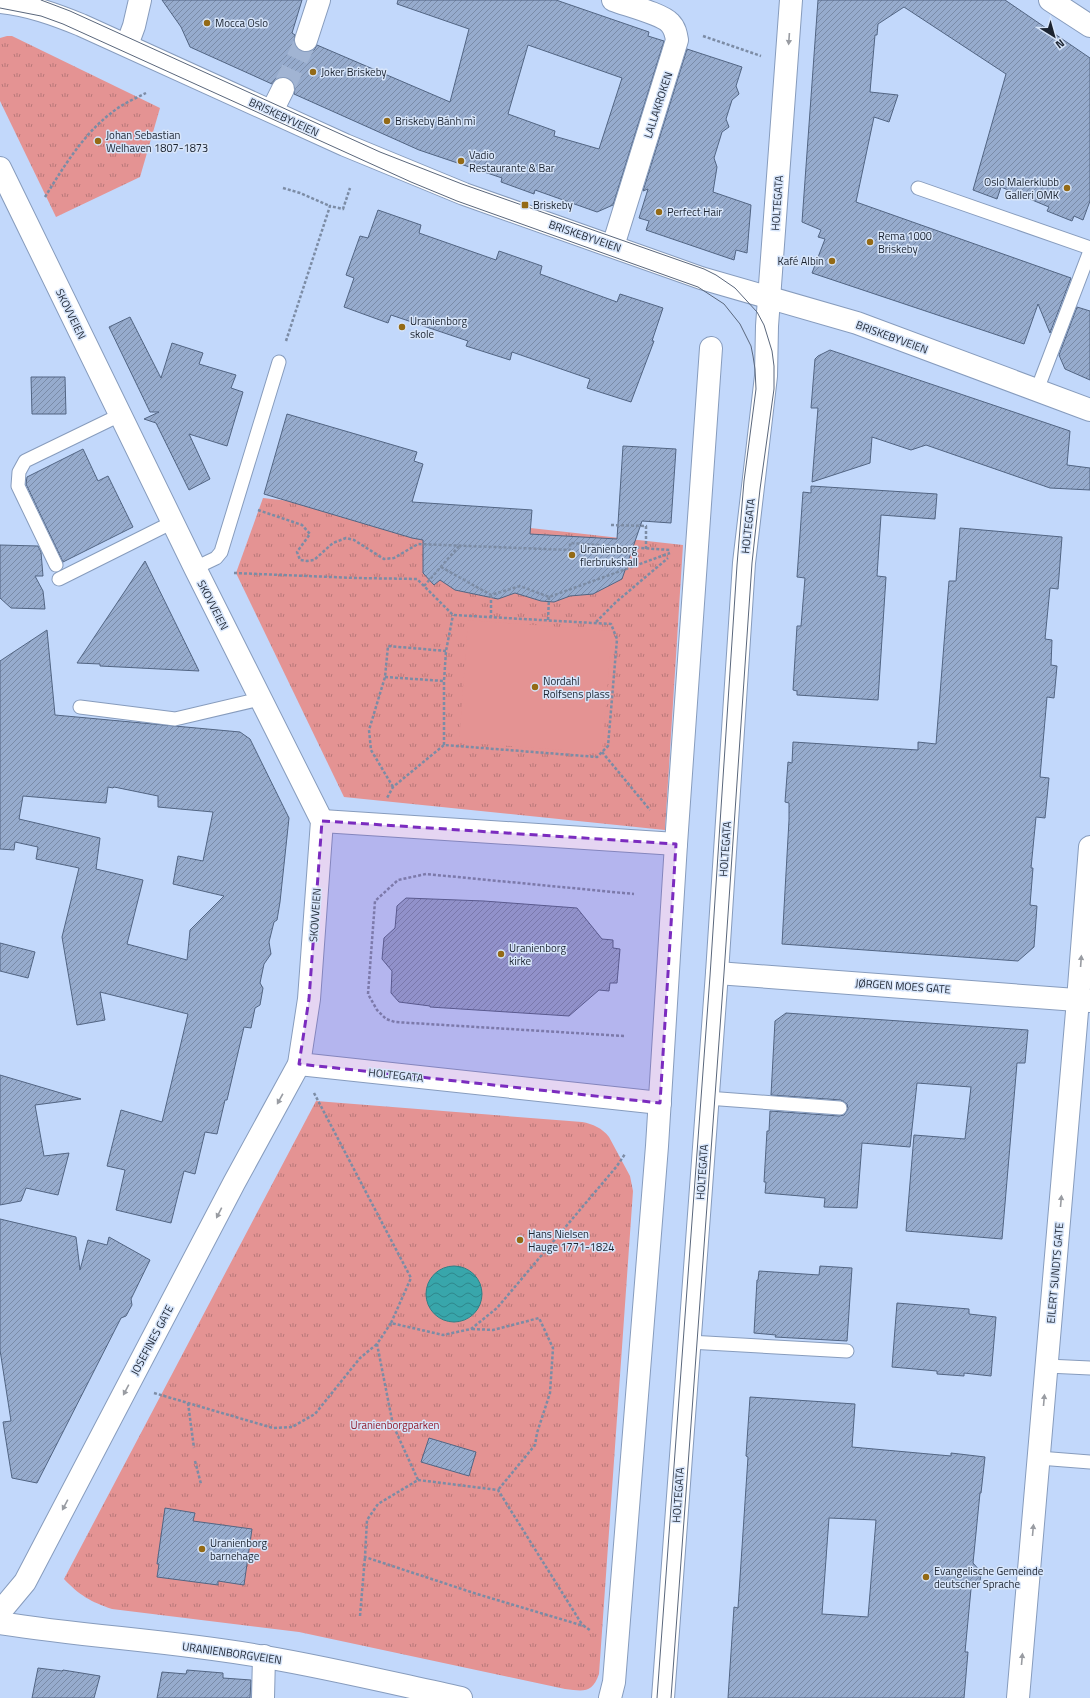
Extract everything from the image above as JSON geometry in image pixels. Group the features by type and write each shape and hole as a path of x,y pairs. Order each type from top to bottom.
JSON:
{"street":[{"path":"127,45 134,26 140,0"},
{"path":"306,40 319,0"},
{"name":"LALLAKROKEN","path":"613,0 659,16 670,22 678,40 613,246"},
{"name":"HOLTEGATA","path":"663,1698 717,972 744,563 766,376 767,326 791,0"},
{"path":"1050,0 1090,26"},
{"name":"BRISKEBYVEIEN","path":"0,2 18,4 46,11 127,45 345,144 464,194 701,278 857,323 1090,410"},
{"path":"272,111 283,89"},
{"name":"SKOVVEIEN","path":"0,168 172,522 322,821 309,999 299,1064"},
{"path":"610,1698 614,1682 660,1103 676,844 711,348"},
{"path":"322,821 676,844"},
{"name":"EILERT SUNDTS GATE","path":"1018,1698 1047,1366 1084,1000 1090,847"},
{"name":"JØRGEN MOES GATE","path":"717,972 1084,1000"},
{"name":"HOLTEGATA","path":"299,1064 660,1103"},
{"name":"JOSEFINES GATE","path":"0,1612 25,1582 234,1183 299,1064"},
{"name":"URANIENBORGVEIEN","path":"0,1624 52,1632 264,1656 461,1698"},
{"path":"263,1698 264,1656"}],"lane":[{"path":"918,188 1090,249 1037,390"},
{"path":"195,568 216,558 221,552 279,362"},
{"path":"56,565 18,486 19,472 25,461 120,415"},
{"path":"59,579 172,522"},
{"path":"80,707 175,719 260,698"},
{"path":"708,1098 840,1108"},
{"path":"689,1342 847,1351"},
{"path":"1047,1366 1090,1368"},
{"path":"1039,1458 1090,1462"}],"path":[{"path":"722,42 754,54"},
{"path":"43,201 63,168 84,140 110,114 122,105 146,93"},
{"path":"283,188 343,210 350,188"},
{"path":"279,362 330,206"},
{"path":"236,503 302,525 310,534 297,552 300,560 307,561 314,560 333,543 346,538 354,540 384,559 394,558 418,544 570,550 570,543 676,551"},
{"path":"611,525 646,526 646,549"},
{"path":"424,586 460,545"},
{"path":"441,567 491,595 520,586 549,597 676,551"},
{"path":"596,623 616,602 676,551"},
{"path":"230,573 417,580 453,615 611,624 617,639 608,746 597,757 444,745 393,787 386,800"},
{"path":"491,595 491,617"},
{"path":"548,620 549,597"},
{"path":"444,745 444,681 446,650 453,615"},
{"path":"393,787 371,750 369,730 385,677 388,646 446,650"},
{"path":"385,677 444,681"},
{"path":"602,752 655,816"},
{"path":"624,1036 395,1022 386,1019 377,1010 368,994 375,901 398,880 426,874 634,894"},
{"path":"128,1385 273,1428 292,1427 315,1414 360,1358 377,1344 391,1323 411,1278 299,1064"},
{"path":"471,1329 497,1308 617,1166 625,1154"},
{"path":"391,1323 443,1335 471,1329 493,1330 539,1318 553,1348 550,1393 537,1432 535,1445 498,1490"},
{"path":"377,1344 393,1425 418,1480"},
{"path":"188,1403 194,1448"},
{"path":"195,1462 201,1484"},
{"path":"360,1616 368,1520 378,1504 418,1480 498,1490"},
{"path":"498,1490 584,1626"},
{"path":"365,1557 477,1594 584,1626 617,1646"}],"highlighted area":[{"path":"322,821 676,844 660,1103 299,1064 309,999"}],"green space":[{"path":"12,36 160,108 140,177 56,217 0,101 0,38"},
{"path":"263,498 683,545 665,830 344,797 236,573"},
{"name":"Nordahl Rolfsens plass","path":"468,620 612,631 602,753 459,742"},
{"name":"Uranienborgparken","path":"316,1101 582,1122 594,1125 609,1137 630,1176 633,1191 599,1674 593,1685 586,1690 565,1689 299,1632 112,1609 98,1604 86,1597 64,1579"}],"water":[{"path":"454,1266 465,1268 474,1274 480,1283 482,1294 480,1305 474,1314 465,1320 454,1322 443,1320 434,1314 428,1305 426,1294 428,1283 434,1274 443,1268"}],"building":[{"path":"162,0 302,0 292,33 295,35 294,42 297,49 302,52 308,52 314,50 317,45 450,102 469,29 397,4 398,0 556,0 649,32 648,36 664,41 613,205 597,212 535,190 534,194 501,182 502,178 419,150 294,94 294,82 288,78 276,78 272,84 190,47 181,27","holes":["528,45 622,78 599,149 554,136 555,131 508,114"]},
{"path":"818,0 1005,0 1090,58 1090,201 1083,220 1074,216 1072,221 1047,211 1049,207 1001,187 997,199 973,190 1006,74 904,7 878,24 877,35 875,35 870,92 898,95 889,122 874,117 856,202 1071,278 1050,333 1038,304 1024,344 812,273 825,239 818,237 821,230 802,222"},
{"path":"687,49 742,67 736,86 739,94 732,100 726,119 729,127 722,132 714,158 717,167 713,192 751,205 747,253 736,250 734,260 646,230 649,221 639,218 648,189 643,191"},
{"path":"378,210 421,225 419,233 496,260 499,251 542,266 540,274 617,302 620,294 663,308 652,341 654,341 631,402 587,388 590,379 512,352 510,360 466,346 468,341 391,315 388,323 344,307 354,278 346,275 360,236 368,238"},
{"path":"1077,307 1090,311 1090,380 1065,369 1059,355"},
{"path":"130,317 161,378 172,343 203,353 199,364 236,375 231,388 243,392 227,446 189,434 210,479 189,490 156,423 144,419 159,412 150,412 109,327"},
{"path":"830,350 1070,431 1067,465 1090,468 1090,490 1050,488 926,445 911,450 872,437 870,463 812,482 818,408 811,408 815,359"},
{"path":"31,377 65,377 66,414 32,414"},
{"path":"287,414 417,452 414,461 423,464 412,502 532,510 530,534 617,539 623,446 676,449 671,523 642,521 622,579 593,594 570,596 554,602 541,601 515,593 498,599 455,590 440,580 434,585 423,573 423,540 264,494"},
{"path":"83,449 98,481 108,476 133,527 63,562 26,484 27,477"},
{"path":"811,486 937,494 935,519 881,515 877,576 886,577 878,700 797,695 797,691 793,690 797,626 801,626 805,578 797,577 803,492 811,493"},
{"path":"960,528 1062,537 1058,589 1050,588 1045,639 1052,640 1051,665 1057,666 1054,698 1047,697 1040,777 1049,778 1045,818 1036,817 1031,868 1033,868 1030,905 1037,906 1034,947 1018,961 782,944 789,820 789,803 785,802 788,762 792,763 793,742 918,750 918,742 936,744 949,581 956,581"},
{"path":"0,545 38,546 41,552 43,576 35,576 43,591 45,609 11,608 0,598"},
{"path":"145,561 199,671 100,666 100,664 77,663"},
{"path":"47,630 55,715 240,732 250,739 289,818 280,902 277,920 274,922 269,942 271,954 264,964 260,983 263,988 260,1005 255,1008 251,1028 244,1027 227,1100 225,1100 217,1134 205,1132 195,1174 184,1171 171,1223 116,1210 125,1170 107,1166 121,1110 162,1122 188,1014 100,992 105,1020 77,1025 62,937 79,868 36,859 38,847 15,842 14,850 0,849 0,661","holes":["108,787 158,796 158,807 213,812 203,861 178,856 173,884 224,896 190,930 187,960 127,944 143,880 96,869 100,838 19,819 23,796 106,803"]},
{"name":"Uranienborg kirke","path":"406,898 484,901 577,908 602,939 613,940 613,948 620,949 617,983 610,983 609,991 599,990 569,1016 430,1007 399,1002 391,993 392,971 382,959 384,938 395,928 397,906"},
{"path":"0,943 35,952 28,978 0,971"},
{"path":"786,1013 1028,1030 1025,1063 1017,1063 1002,1239 906,1231 914,1135 965,1139 971,1087 917,1083 910,1147 862,1143 857,1208 824,1207 825,1198 765,1193 766,1182 764,1182 767,1131 769,1131 770,1111 839,1116 844,1115 848,1109 847,1104 841,1100 771,1095 775,1021"},
{"path":"0,1075 81,1099 35,1105 44,1156 69,1153 58,1195 26,1188 21,1201 0,1205"},
{"path":"0,1219 76,1237 80,1270 88,1240 107,1245 109,1237 150,1260 131,1299 132,1305 126,1316 121,1318 37,1483 12,1478 3,1422 11,1421 0,1350"},
{"path":"820,1266 852,1268 847,1341 775,1337 776,1335 754,1333 757,1280 759,1271 819,1275"},
{"path":"897,1303 969,1309 969,1314 996,1317 991,1376 964,1373 964,1376 937,1374 937,1371 892,1367"},
{"path":"750,1397 855,1404 852,1447 951,1456 951,1453 985,1457 973,1563 981,1572 980,1582 971,1589 965,1652 968,1652 964,1698 728,1698 734,1607 738,1608 748,1457 746,1456","holes":["829,1518 876,1520 868,1617 822,1614"]},
{"path":"429,1438 476,1452 469,1476 421,1462"},
{"path":"165,1508 195,1513 193,1521 252,1529 244,1585 218,1581 218,1585 157,1577 159,1564 157,1564"},
{"path":"38,1668 63,1670 100,1676 94,1698 32,1698"},
{"path":"187,1670 223,1673 223,1678 251,1680 250,1698 157,1698 162,1672 186,1674"}],"tunnel":[{"path":"283,89 306,40"}],"tram line":[{"path":"41,0 70,11 380,152 462,184 704,269 735,288 757,312 764,325 772,351 774,366 774,389 760,489 752,563 724,973 671,1698"},
{"path":"0,8 41,16 63,24 411,182 457,201 698,287 724,304 740,324 751,346 755,369 756,389 744,481 737,565 710,976 657,1698"}],"place":[{"name":"Mocca Oslo","path":"207,23"},
{"name":"Joker Briskeby","path":"313,72"},
{"name":"Briskeby Bánh mì","path":"387,121"},
{"name":"Johan Sebastian Welhaven 1807-1873","path":"98,141"},
{"name":"Vadio Restaurante & Bar","path":"461,161"},
{"name":"Oslo Malerklubb Galleri OMK","path":"1067,188"},
{"name":"Briskeby","path":"525,205"},
{"name":"Perfect Hair","path":"659,212"},
{"name":"Rema 1000 Briskeby","path":"870,242"},
{"name":"Kafé Albin","path":"832,261"},
{"name":"Uranienborg skole","path":"402,327"},
{"name":"Uranienborg flerbrukshall","path":"572,555"},
{"name":"Nordahl Rolfsens plass","path":"535,687"},
{"name":"Uranienborg kirke","path":"501,954"},
{"name":"Hans Nielsen Hauge 1771-1824","path":"520,1240"},
{"name":"Uranienborg barnehage","path":"202,1549"},
{"name":"Evangelische Gemeinde deutscher Sprache","path":"926,1577"}]}
